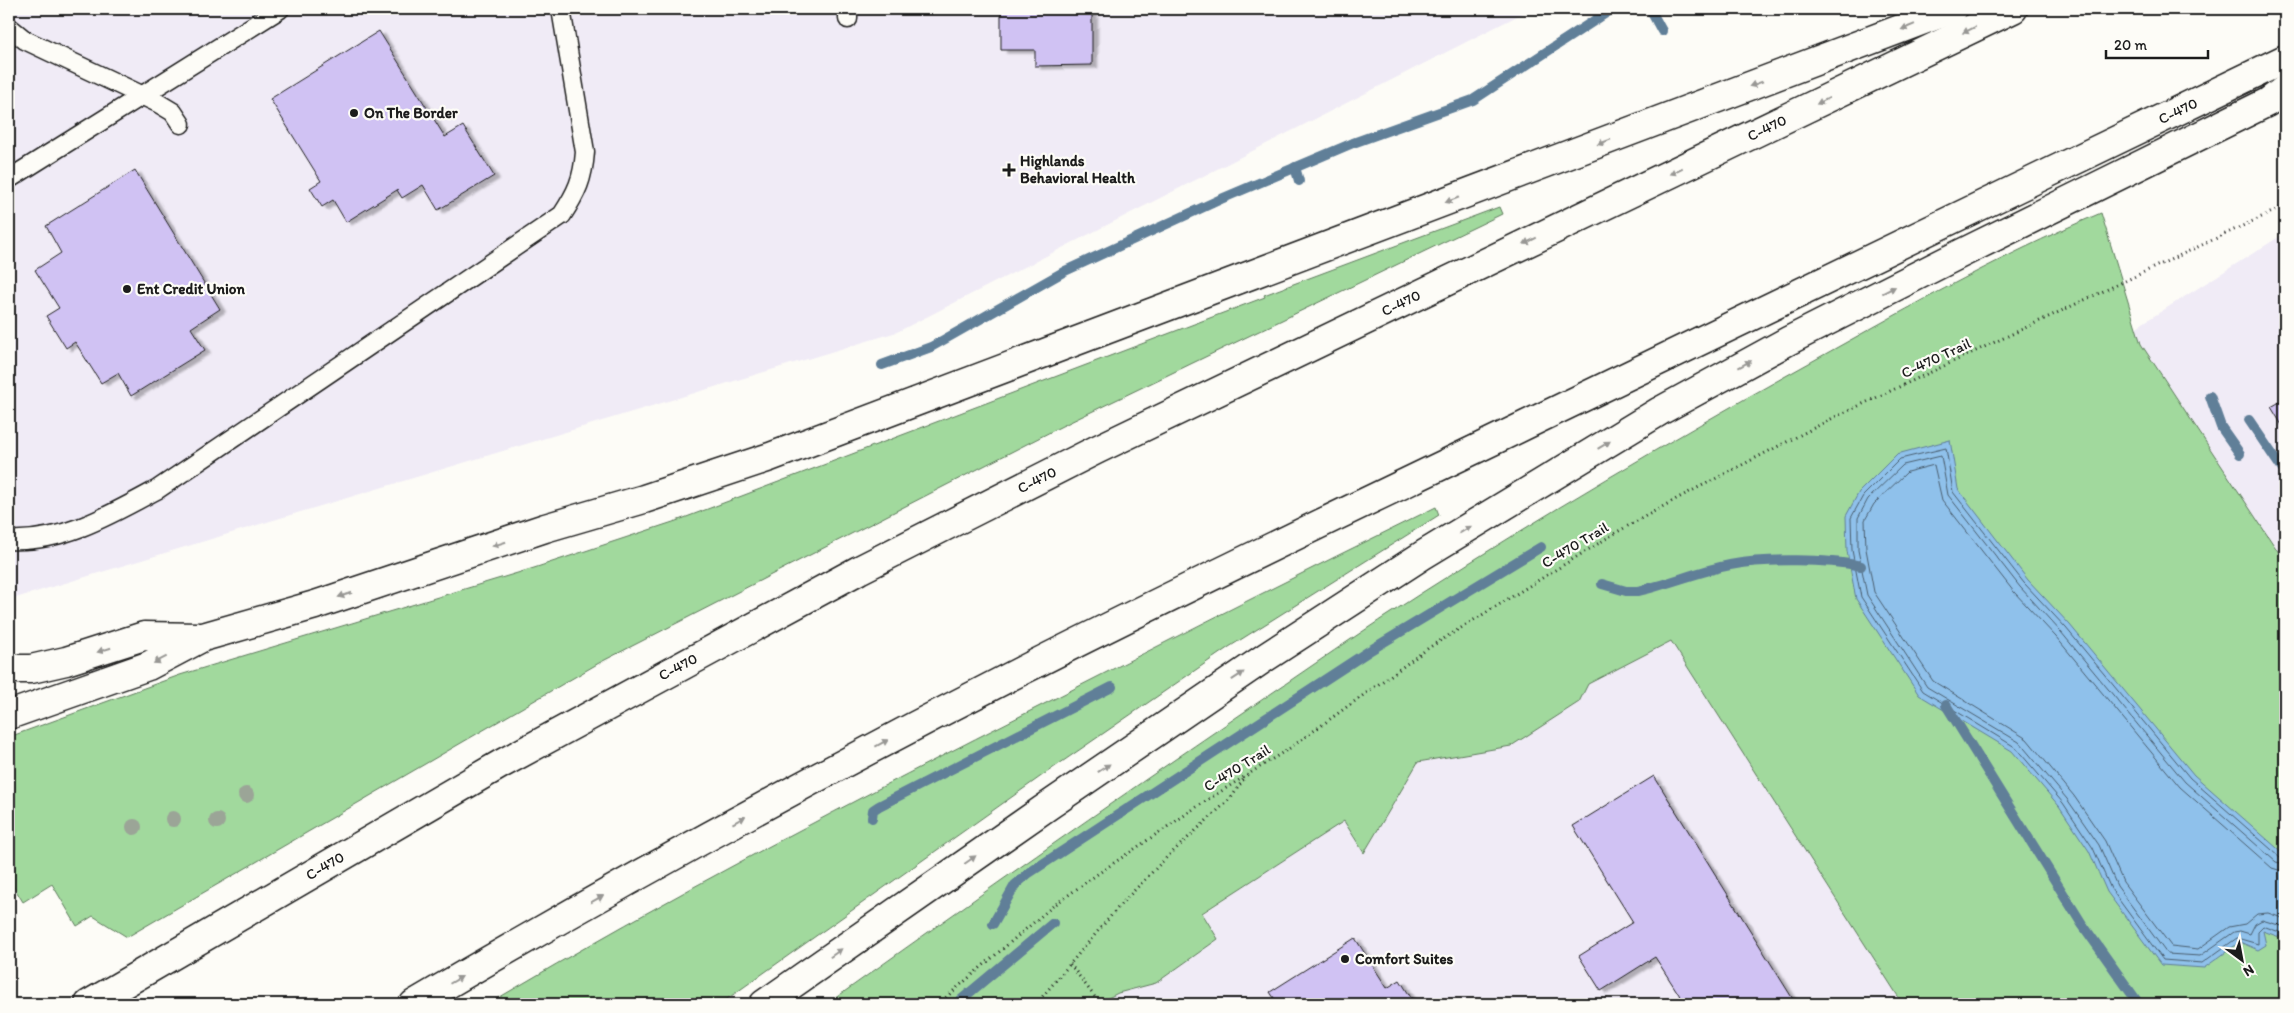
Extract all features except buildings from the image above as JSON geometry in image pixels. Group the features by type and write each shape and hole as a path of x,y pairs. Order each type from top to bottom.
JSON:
{"highway":[{"path":"9,715 148,666 203,638 315,605 545,528 644,500 770,458 1953,9"},
{"name":"C-470","path":"89,1004 501,764 859,570 1096,450 2013,9"},
{"name":"C-470","path":"414,1004 660,864 859,755 1030,666 1753,314 2285,60"},
{"path":"764,1004 1266,657 1424,555 1660,411 1788,341 2268,102 2285,88"},
{"path":"9,669 31,669 66,661 144,636 203,638"}],"lane":[{"path":"9,179 280,9"},
{"path":"9,540 29,541 103,519 158,489 562,214 574,198 583,176 585,152 561,9"},
{"path":"9,27 25,40 142,95 173,112 181,124"}],"path":[{"name":"C-470 Trail","path":"938,1004 1053,906 1118,860 1290,748 1430,647 1656,509 1842,413 2285,206"},
{"path":"1036,1004 1135,890 1234,794 1245,776"},
{"path":"1070,964 1100,1004"}],"shaded area":[{"path":"9,9 1531,9 897,332 9,600"},
{"path":"2285,233 2285,562 2141,344 2135,328"},
{"path":"1671,641 1903,1004 1096,1004 1118,993 1156,983 1218,939 1202,914 1344,820 1364,852 1418,762 1511,746 1579,702 1588,684"}],"green space":[{"path":"1499,207 1502,214 1062,426 599,663 127,937 93,916 77,926 52,884 23,902 9,879 9,737 180,675 534,568 676,521 1265,297 1264,295"},
{"path":"2101,213 2141,344 2285,562 2285,1004 1903,1004 1671,641 1588,684 1579,702 1511,746 1418,762 1364,853 1344,821 1202,913 1218,939 1156,983 1118,993 1096,1004 827,1004 1194,746 1357,635 1468,563 1652,452 1746,398 1983,268"},
{"path":"1436,507 1439,515 1229,647 1040,777 720,1004 488,1004 695,886 835,812 1192,629"}],"water":[{"path":"1950,440 1958,489 2028,580 2070,625 2194,775 2285,855 2285,939 2263,931 2266,945 2258,950 2240,942 2204,968 2161,965 2107,892 2089,851 2059,806 2012,751 1919,695 1856,599 1847,551 1846,516 1859,492 1897,454"}],"waterway":[{"path":"882,365 931,347 1065,271 1221,199 1353,143 1473,100 1612,9"},
{"path":"1650,9 1662,31"},
{"path":"1295,167 1299,181"},
{"path":"2210,396 2221,427 2240,454"},
{"path":"2249,420 2285,473"},
{"path":"993,924 1015,885 1029,873 1369,651 1541,547"},
{"path":"1602,584 1626,591 1638,591 1718,568 1760,561 1814,561 1861,566"},
{"path":"872,818 873,810 879,806 1112,687"},
{"path":"1946,705 2082,924 2139,1004"},
{"path":"956,1004 1053,923"}],"place":[{"name":"On The Border","path":"354,113"},
{"name":"Highlands Behavioral Health","path":"1009,170"},
{"name":"Ent Credit Union","path":"127,289"},
{"name":"Comfort Suites","path":"1345,959"}]}
